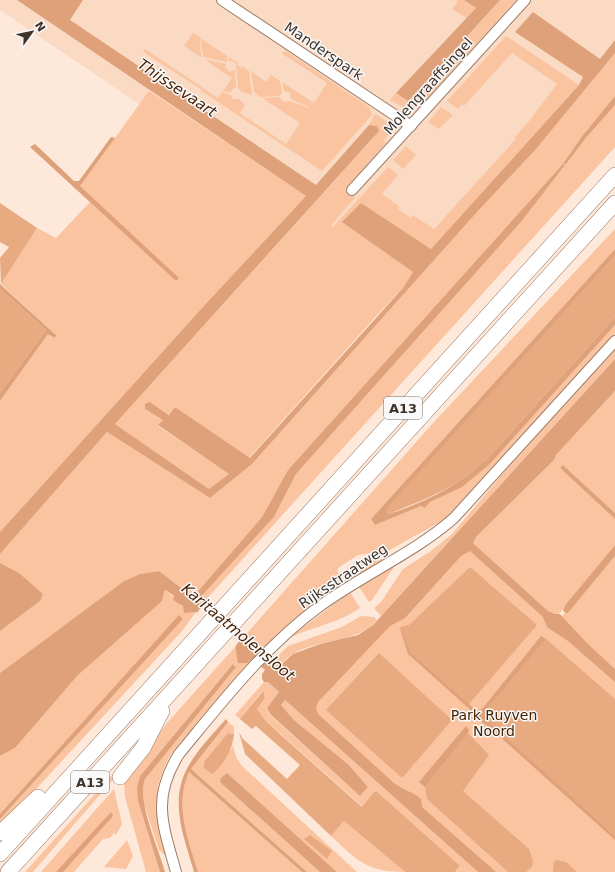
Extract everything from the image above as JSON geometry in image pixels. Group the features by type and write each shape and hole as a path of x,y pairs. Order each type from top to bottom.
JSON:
{"highway":[{"name":"A13","path":"592,200 615,169"},
{"name":"A13","path":"0,854 615,175"},
{"name":"A13","path":"8,872 615,203"},
{"name":"A13","path":"120,777 143,748 171,693"},
{"name":"A13","path":"0,833 27,809 65,768 117,725"}],"street":[{"name":"Manderspark","path":"222,0 411,126"},
{"name":"Molengraaffsingel","path":"352,190 525,0"},
{"name":"Rijksstraatweg","path":"176,872 161,817 161,799 172,765 179,754 259,660 320,606 418,546 454,518 615,341"}],"shaded area":[{"path":"0,0 615,0 615,72 424,297 0,10"},
{"path":"17,0 83,0 70,20 316,185 369,125 377,126 379,131 115,424 209,489 229,474 158,425 163,420 145,409 145,404 150,402 169,415 175,407 250,458 403,288 413,272 342,222 361,203 431,249 579,85 583,77 515,32 533,12 600,59 615,40 615,53 536,149 477,212 252,464 210,498 107,432 0,554 0,532 202,308 306,196"},
{"path":"464,0 500,0 408,101 396,93 476,8"},
{"path":"615,96 615,105 585,139 566,164 563,165 565,165 521,222 296,474 274,517 197,601 240,641 254,641 257,645 258,654 273,668 277,668 293,654 320,644 358,635 373,625 615,359 615,391 556,455 554,460 477,536 473,543 548,611 555,614 560,614 588,644 615,669 615,682 568,641 547,627 543,617 470,551 461,556 405,618 390,626 318,702 316,708 318,714 395,784 421,799 422,807 496,872 478,872 285,700 281,705 294,720 349,765 368,787 360,796 270,714 267,708 279,692 268,682 264,682 262,679 262,674 265,670 252,659 248,663 238,663 235,646 196,612 184,613 183,606 173,600 174,596 166,590 162,601 78,675 15,748 0,756 0,673 124,581 140,574 159,571 193,597 262,517 288,470 562,165 583,135"},
{"path":"111,137 115,138 80,186 179,278 176,281 30,147 35,144 74,181 79,181"},
{"path":"615,249 615,256 386,509 388,514 402,510 441,492 465,477 487,459 615,317 615,325 490,464 462,487 430,502 425,508 421,506 375,525 371,519"},
{"path":"0,284 56,335 55,338 48,334 0,401 0,393 46,330 0,289"},
{"path":"563,465 615,513 615,519 560,468"},
{"path":"615,545 615,556 568,613 565,613 563,610 566,604"},
{"path":"0,563 19,573 43,594 40,601 0,631"},
{"path":"179,615 183,619 0,819 0,814"},
{"path":"401,627 410,652 477,711 482,709 541,636 546,639 487,709 485,716 486,719 615,836 615,840 488,726 475,718 474,713 408,654 400,628"},
{"path":"233,664 236,667 145,779 143,799 149,825 165,872 160,872 138,801 137,788 140,776"},
{"path":"226,719 228,722 191,769 307,872 302,872 189,772 183,797 183,810 184,822 198,872 194,872 182,832 179,805 180,792 183,778 189,765 197,753"},
{"path":"466,726 469,730 468,733 425,787 419,782"},
{"path":"227,773 337,872 320,872 220,782 221,778"},
{"path":"111,812 113,816 63,872 56,872"}],"green space":[{"path":"456,0 464,0 476,8 467,18 452,9 458,2"},
{"path":"500,0 516,0 425,101 419,99 408,110 390,100 396,93 408,101"},
{"path":"193,33 201,38 200,49 202,58 184,46"},
{"path":"506,36 579,85 431,249 361,203 343,222 413,272 403,288 249,458 175,407 170,415 150,402 145,409 163,420 158,426 230,474 209,489 115,424 375,136 374,125 369,125 375,114 393,126 394,129 383,141 386,143 346,188 355,198 331,225 333,227 388,167 398,175 382,194 399,206 398,209 411,218 413,215 434,229 516,139 514,138 557,84 512,53 464,106 462,104 458,109 447,101"},
{"path":"202,39 227,56 227,62 204,57 201,47"},
{"path":"145,49 218,98 222,92 231,95 233,99 239,99 245,105 240,113 286,144 300,123 262,98 279,97 284,102 290,101 309,108 291,99 290,93 284,91 282,82 314,103 327,83 281,53 286,51 369,107 372,115 322,171 200,90 201,89 143,52"},
{"path":"615,53 615,96 583,135 562,165 288,470 262,517 193,597 159,571 140,574 124,581 0,673 0,631 40,601 19,573 0,563 0,554 107,432 210,498 252,464 477,212 536,149"},
{"path":"229,57 238,63 237,65 241,68 242,66 249,71 252,95 242,92 238,88 236,64 232,61 228,61"},
{"path":"204,59 226,64 225,67 229,72 235,70 236,88 232,89 231,93 223,91 232,78"},
{"path":"251,71 266,82 271,75 280,81 282,92 280,96 260,97 254,92"},
{"path":"149,91 306,196 202,308 0,532 0,401 48,334 55,334 1,284 37,228 56,238 90,202 176,281 80,186"},
{"path":"615,105 615,147 202,604 197,601 274,517 296,474 521,222 585,139"},
{"path":"441,107 453,115 439,129 428,122"},
{"path":"406,146 416,155 403,169 393,160"},
{"path":"0,203 37,228 1,284 0,258 9,247 0,242"},
{"path":"615,229 615,249 371,519 375,525 421,506 425,508 430,502 462,486 490,464 615,325 615,334 454,514 388,551 358,555 338,568 337,571 346,583 259,653 257,652 257,645 240,641 434,422"},
{"path":"615,256 615,317 487,459 464,478 440,492 388,514 385,509"},
{"path":"0,289 46,330 0,393"},
{"path":"615,348 615,359 381,616 374,608 381,602 403,569 431,551 452,534 537,433"},
{"path":"615,391 615,513 563,465 560,468 615,519 615,545 561,612 555,614 548,611 473,543 477,536 554,460 556,455"},
{"name":"Park Ruyven Noord","path":"465,544 615,678 615,872 491,872 305,705"},
{"path":"615,556 615,669 588,644 562,616 565,613 568,613"},
{"path":"385,559 352,579 347,571 347,568 358,562"},
{"path":"396,564 372,600 369,602 359,587"},
{"path":"470,567 537,625 469,704 410,652 401,627 409,625"},
{"path":"166,590 183,606 196,612 182,631 0,828 0,819 183,619 179,616 0,814 0,756 15,748 78,675"},
{"path":"350,592 360,608 334,621 289,638"},
{"path":"361,616 374,617 377,620 368,628 359,633 303,649 291,655 276,668 269,665 288,646 342,627"},
{"path":"546,639 615,699 615,836 486,719 485,716 487,709"},
{"path":"235,647 239,663 248,663 244,670 169,757 158,785 157,813 169,859 159,850 142,798 143,784 145,779 236,666 233,664 140,776 138,801 160,872 146,872 125,797 124,781 135,762 167,723"},
{"path":"379,653 452,720 402,778 326,710"},
{"path":"264,682 268,682 279,692 267,708 269,714 360,796 368,787 349,765 294,720 281,705 285,700 478,872 455,872 460,867 374,792 363,807 265,720 257,709 265,698 262,691 240,719 235,715"},
{"path":"263,691 265,698 257,709 265,720 362,807 374,792 377,792 460,866 455,872 405,872 344,821 331,836 245,754 239,732 243,739 287,779 300,765 256,726 252,729 240,719"},
{"path":"228,722 234,727 234,734 230,733 215,771 233,746 236,757 242,766 357,872 337,872 227,773 220,782 320,872 307,872 191,769"},
{"path":"228,733 234,734 230,750 224,761 212,774 204,768 204,762"},
{"path":"468,733 489,755 463,791 529,849 533,861 532,867 526,872 508,872 427,799 425,787"},
{"path":"189,772 302,872 198,872 184,822 183,797"},
{"path":"114,773 116,776 33,872 25,872"},
{"path":"114,789 122,824 116,835 114,833 110,838 103,839 74,872 41,872"},
{"path":"344,821 405,872 381,870 371,867 348,852 331,836"},
{"path":"310,835 332,851 327,859 304,839"},
{"path":"127,840 133,856 126,869 104,867"},
{"path":"556,860 566,862 577,872 553,872 554,862"}],"pier":[{"path":"202,606 240,640 235,647 197,613"}],"water label":[{"name":"Thijssevaart","path":"177,88"},
{"name":"Karitaatmolensloot","path":"238,632"}]}
